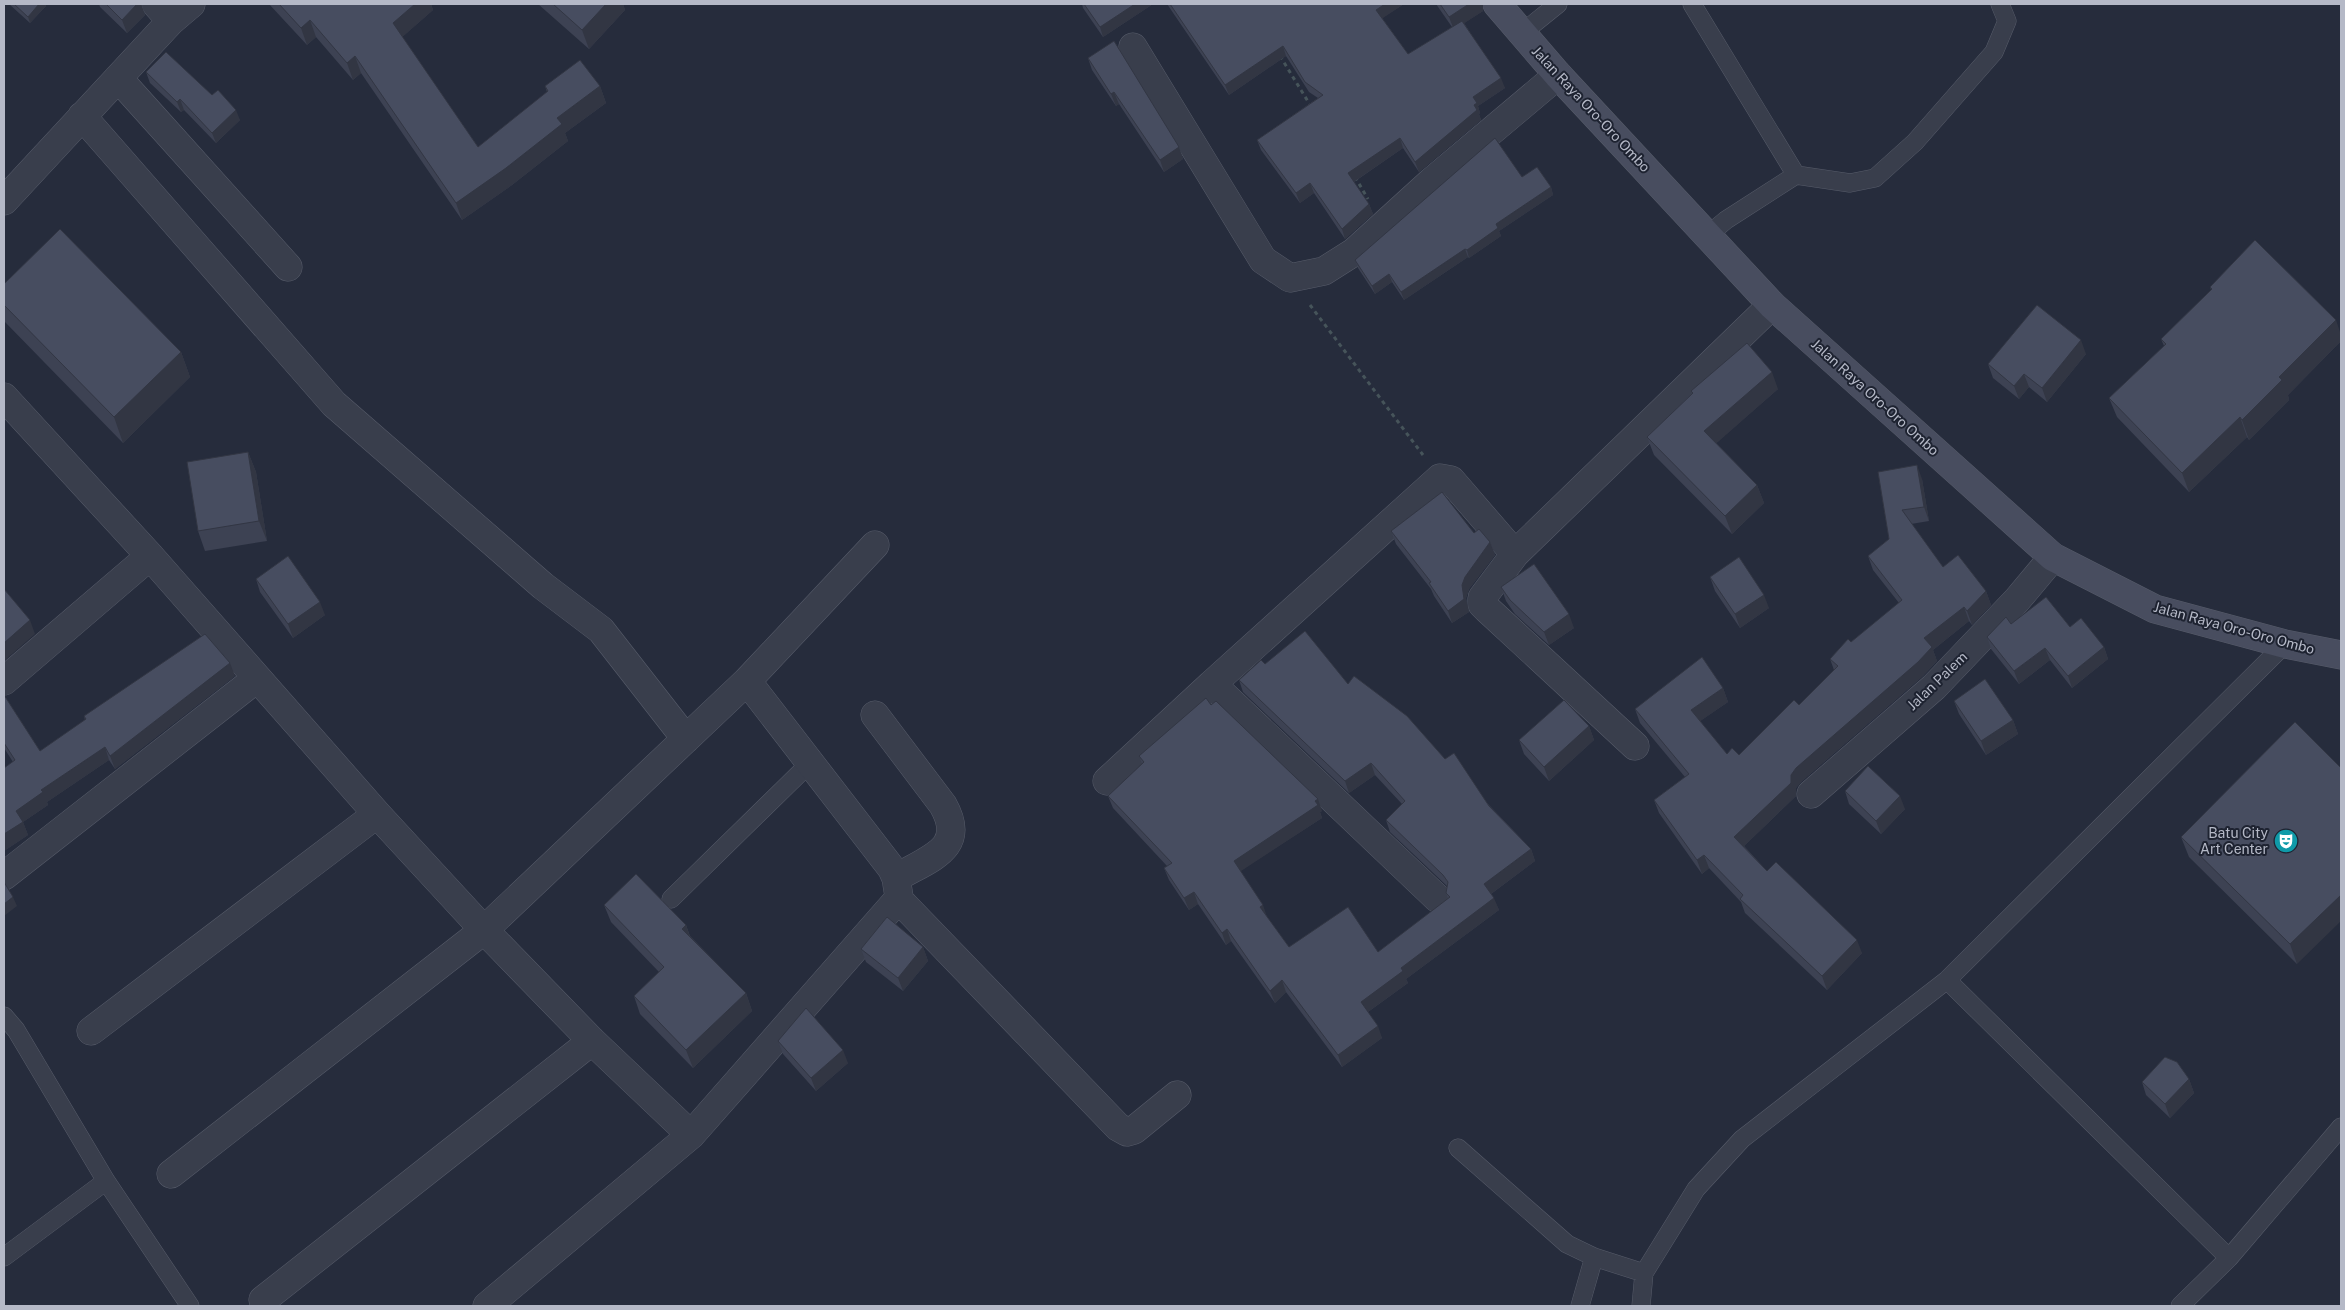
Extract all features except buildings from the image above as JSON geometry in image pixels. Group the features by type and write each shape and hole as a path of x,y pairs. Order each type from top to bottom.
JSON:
{"main road":[{"name":"Jalan Raya Oro-Oro Ombo","path":"1497,4 1558,75 1772,305 2053,557 2154,609 2285,644 2341,655"}],"street":[{"path":"4,201 118,78 172,10"},
{"path":"1133,47 1263,260 1290,278 1324,271 1354,252 1383,223 1558,75"},
{"path":"118,78 288,267"},
{"path":"82,116 334,404 543,586 601,630 686,739"},
{"path":"1635,746 1482,604 1482,598 1515,554 1772,305"},
{"path":"4,397 150,556 256,679 484,930 592,1041 691,1135"},
{"path":"1107,781 1440,478 1451,480 1515,554"},
{"path":"171,1174 484,930 747,681 875,546"},
{"path":"4,681 150,556"},
{"name":"Jalan Palem","path":"1811,794 1934,687 2017,600 2053,557"},
{"path":"4,876 256,679"},
{"path":"747,681 768,706 809,764 898,891 906,906 1012,1014 1118,1127 1127,1132 1134,1130 1178,1095"},
{"path":"1212,684 1437,898"},
{"path":"487,1306 691,1135 894,904 898,891 949,842 952,833 952,820 943,805 875,715"},
{"path":"91,1031 377,814"},
{"path":"263,1300 592,1041"}],"lane":[{"path":"1522,33 1558,4"},
{"path":"1692,4 1796,175"},
{"path":"1708,235 1726,220 1796,175 1850,183 1875,178 1915,142 1994,52 2007,21 2000,4"},
{"path":"1641,1306 1644,1273 1696,1189 1742,1139 1947,980 2285,644"},
{"path":"671,899 809,764"},
{"path":"1947,980 2229,1258"},
{"path":"4,1016 16,1030 106,1181 190,1306"},
{"path":"2180,1306 2229,1258 2341,1127"},
{"path":"1458,1148 1567,1244 1594,1257 1644,1273"},
{"path":"4,1257 106,1181"},
{"path":"1580,1306 1594,1257"}],"path":[{"path":"1276,48 1316,115"},
{"path":"1352,173 1383,223"},
{"path":"1290,278 1440,478"}],"place":[{"name":"Batu City Art Center","path":"2286,841"}]}
